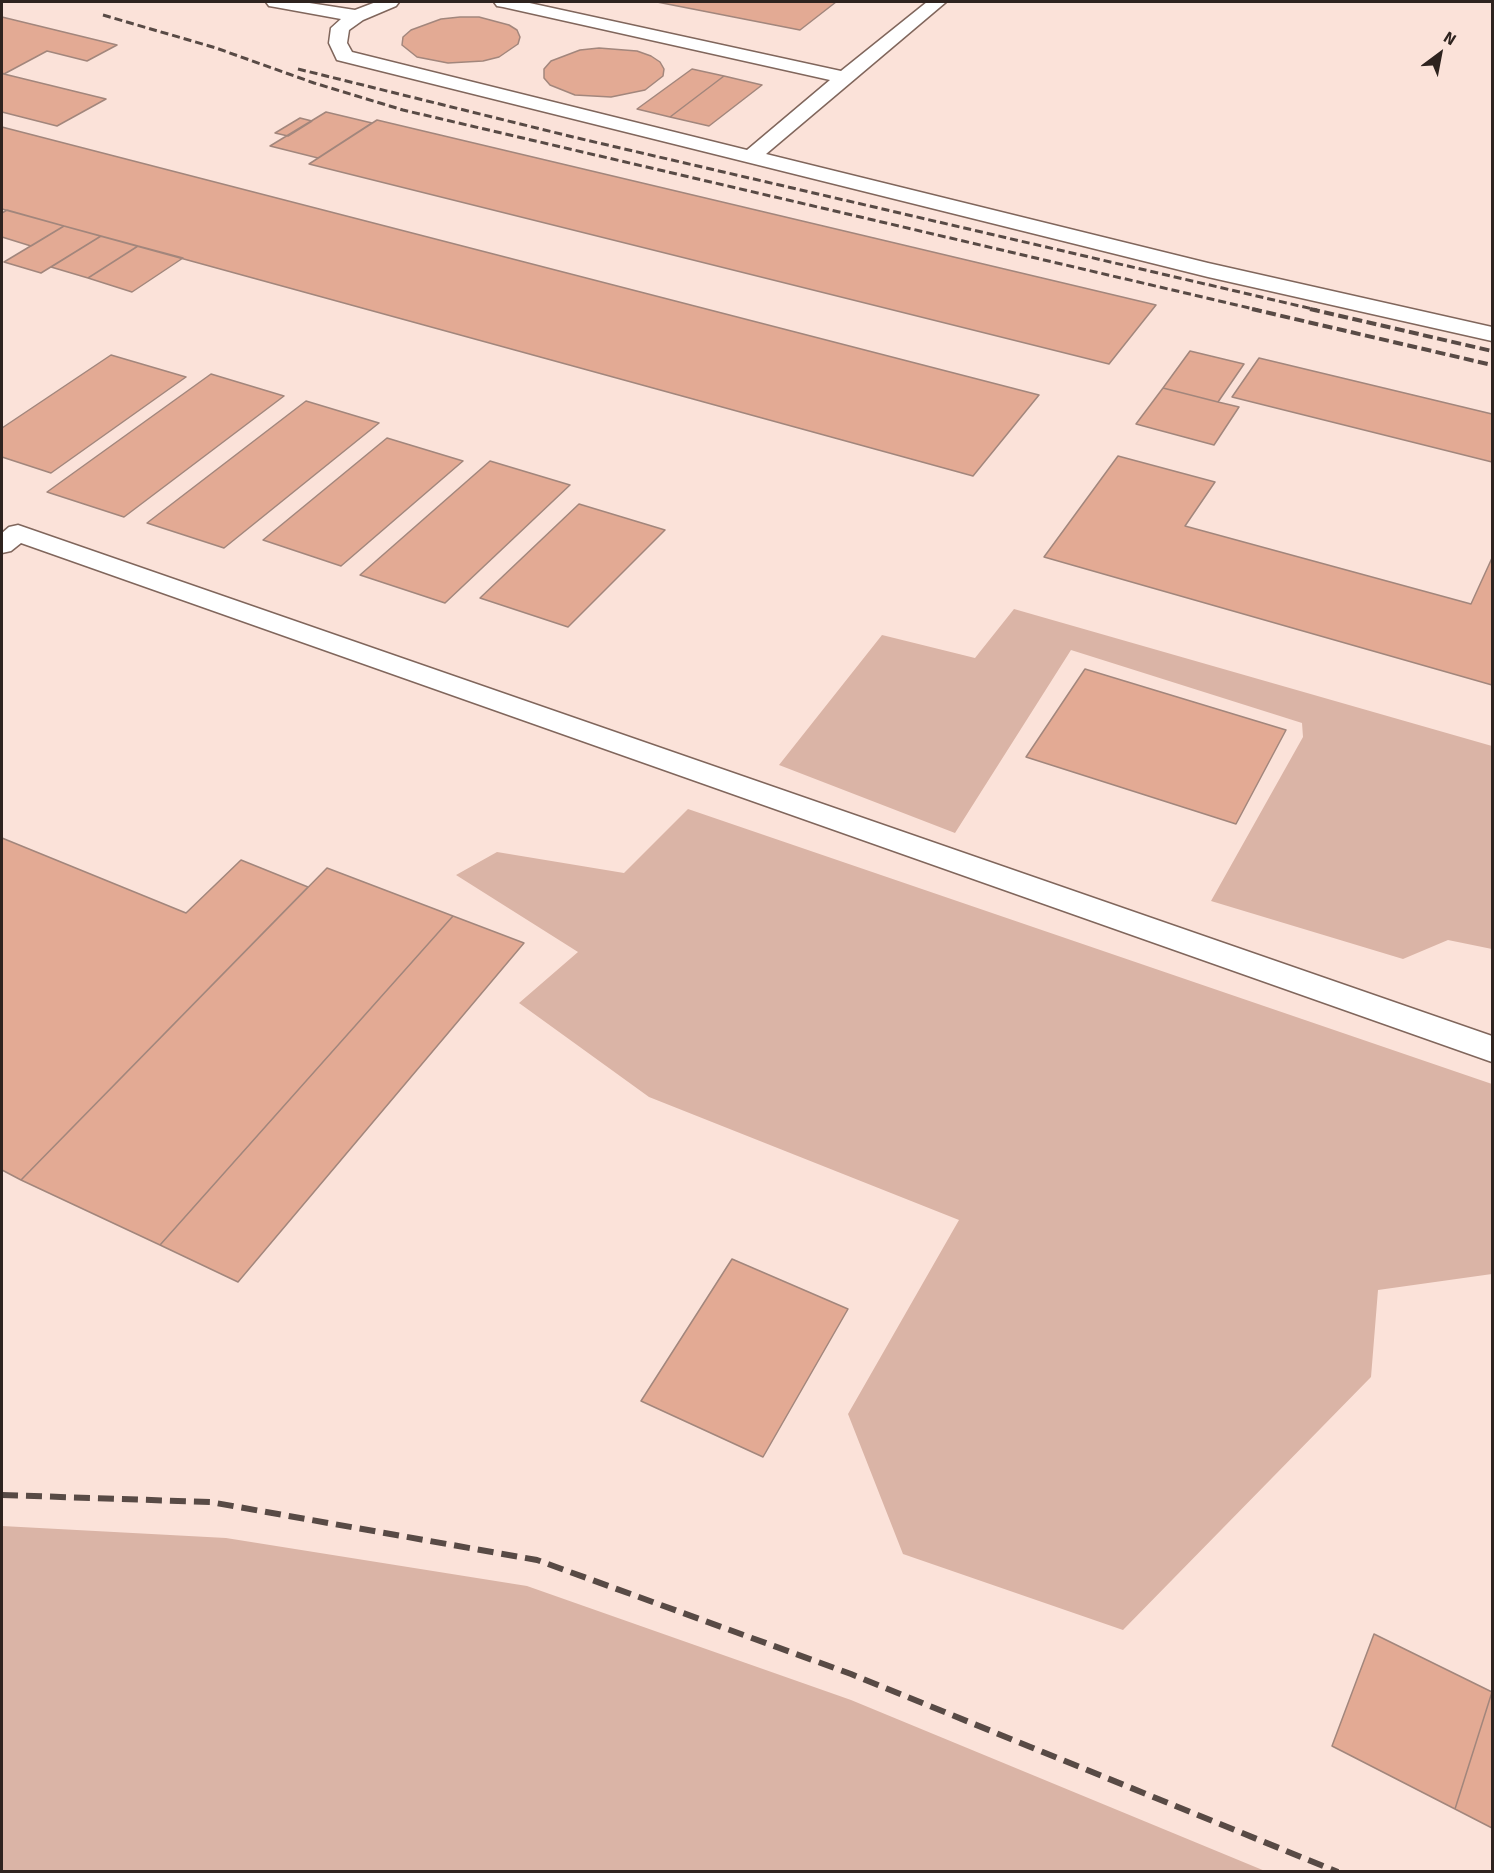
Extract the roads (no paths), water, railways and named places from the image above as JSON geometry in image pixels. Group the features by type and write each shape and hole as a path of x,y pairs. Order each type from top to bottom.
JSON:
{"lane":[{"path":"275,2 357,16"},
{"path":"390,2 357,16 340,28 338,43 344,56 1208,270 1492,334"},
{"path":"502,2 845,78"},
{"path":"751,157 937,2"},
{"path":"7,535 1492,1049"}],"railway":[{"path":"103,15 216,48 314,83 403,110 1258,310"},
{"path":"298,69 573,137 1317,310"},
{"path":"1252,309 1492,365"},
{"path":"1310,309 1492,351"},
{"path":"2,1495 210,1502 537,1560 851,1674 1338,1872"}]}
